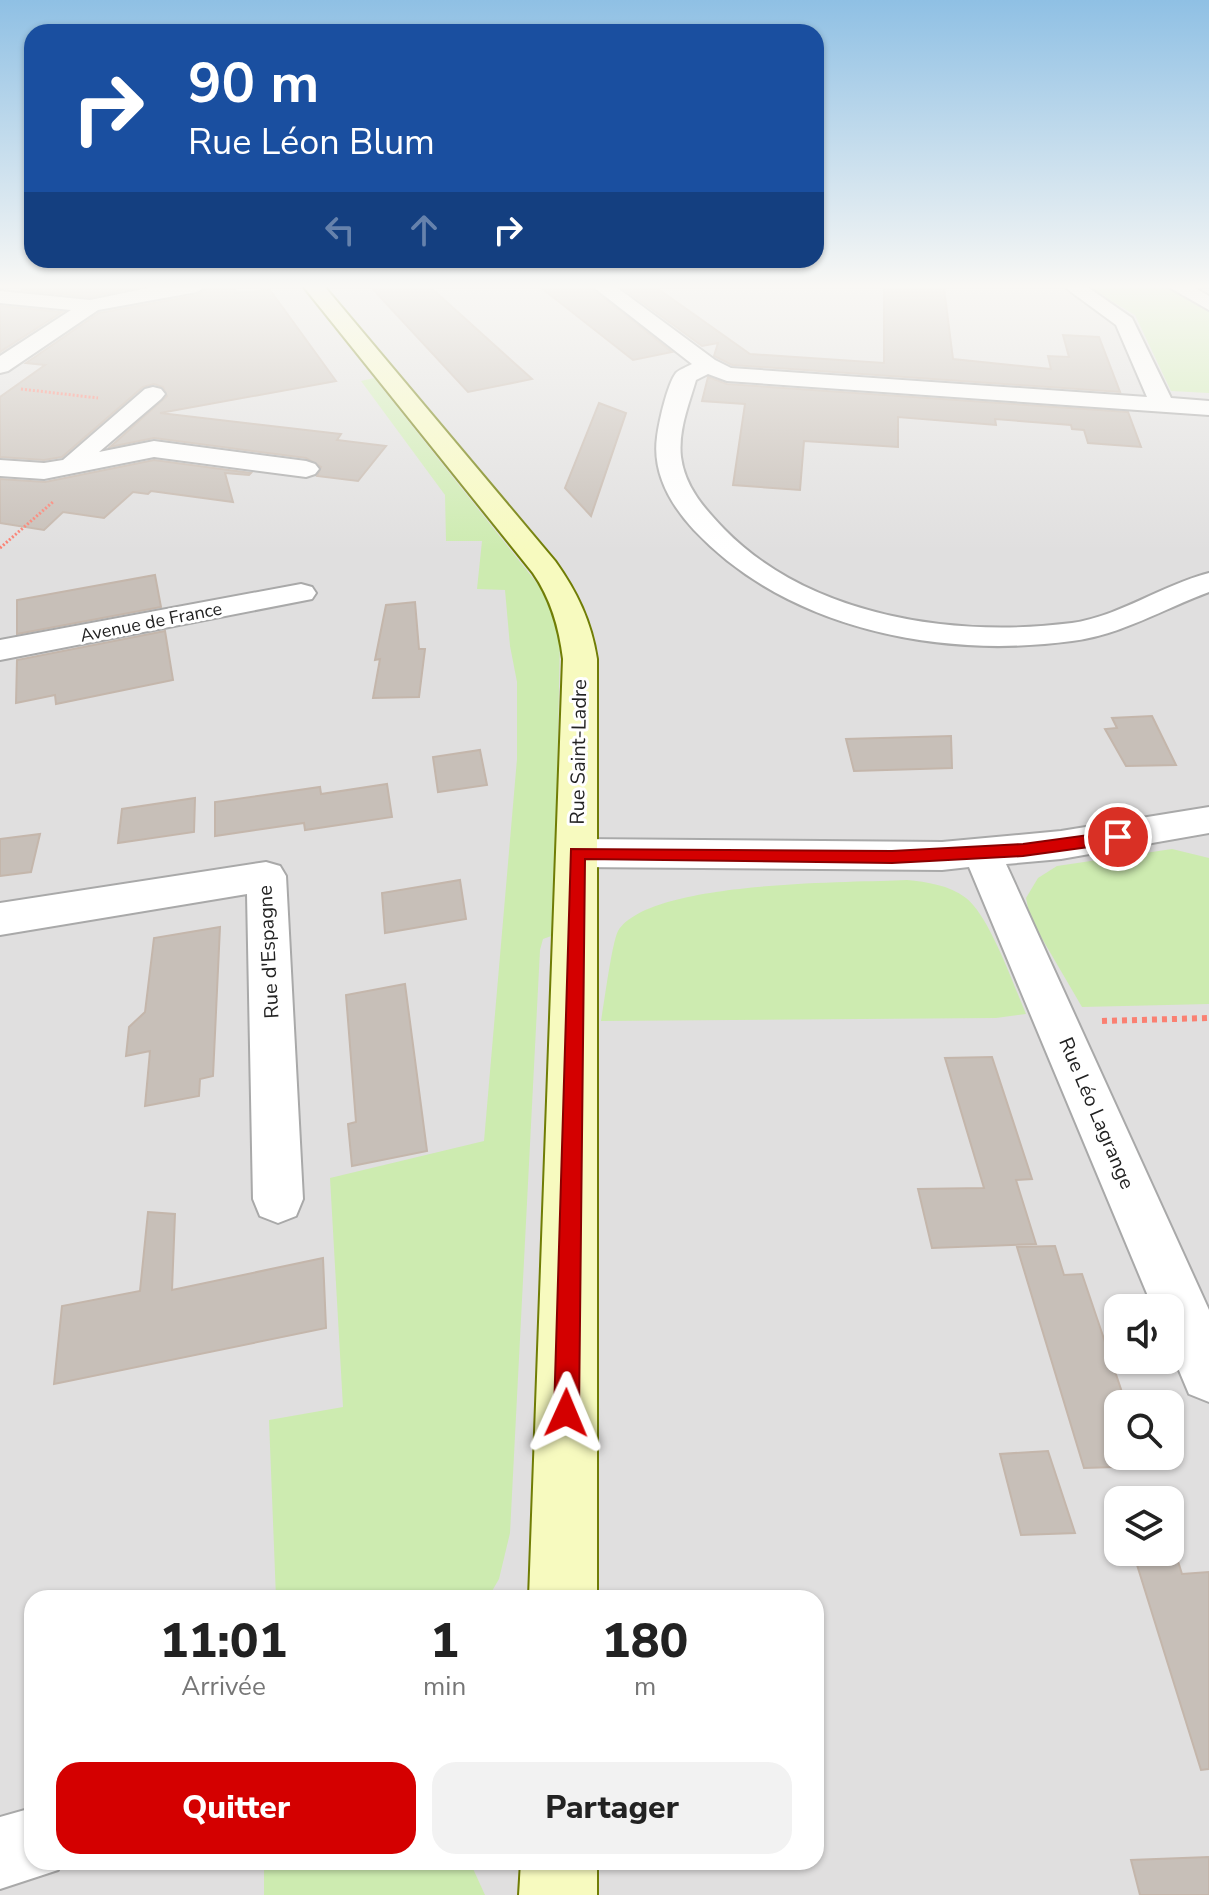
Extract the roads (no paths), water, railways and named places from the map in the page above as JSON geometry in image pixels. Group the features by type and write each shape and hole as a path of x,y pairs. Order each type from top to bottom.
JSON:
{"street":[{"name":"Rue Saint-Ladre","path":"386,374 535,556 571,611 580,659 563,1590"},
{"path":"689,374 673,420 668,450 675,483 700,521 727,550 766,578 807,598 861,617 917,629 969,635 1025,636 1095,628 1209,582"},
{"path":"736,374 1209,408"},
{"path":"1149,374 1162,404"},
{"path":"65,468 148,399"},
{"path":"0,468 35,472 154,449 306,469"},
{"name":"Avenue de France","path":"0,650 301,593"},
{"path":"577,853 892,857 982,853 1102,840 1209,820"},
{"name":"Rue Léo Lagrange","path":"982,853 1209,1374"},
{"name":"Rue d'Espagne","path":"0,919 266,876 278,1199"},
{"path":"0,1853 24,1846"},
{"path":"558,1895 559,1870"}]}
